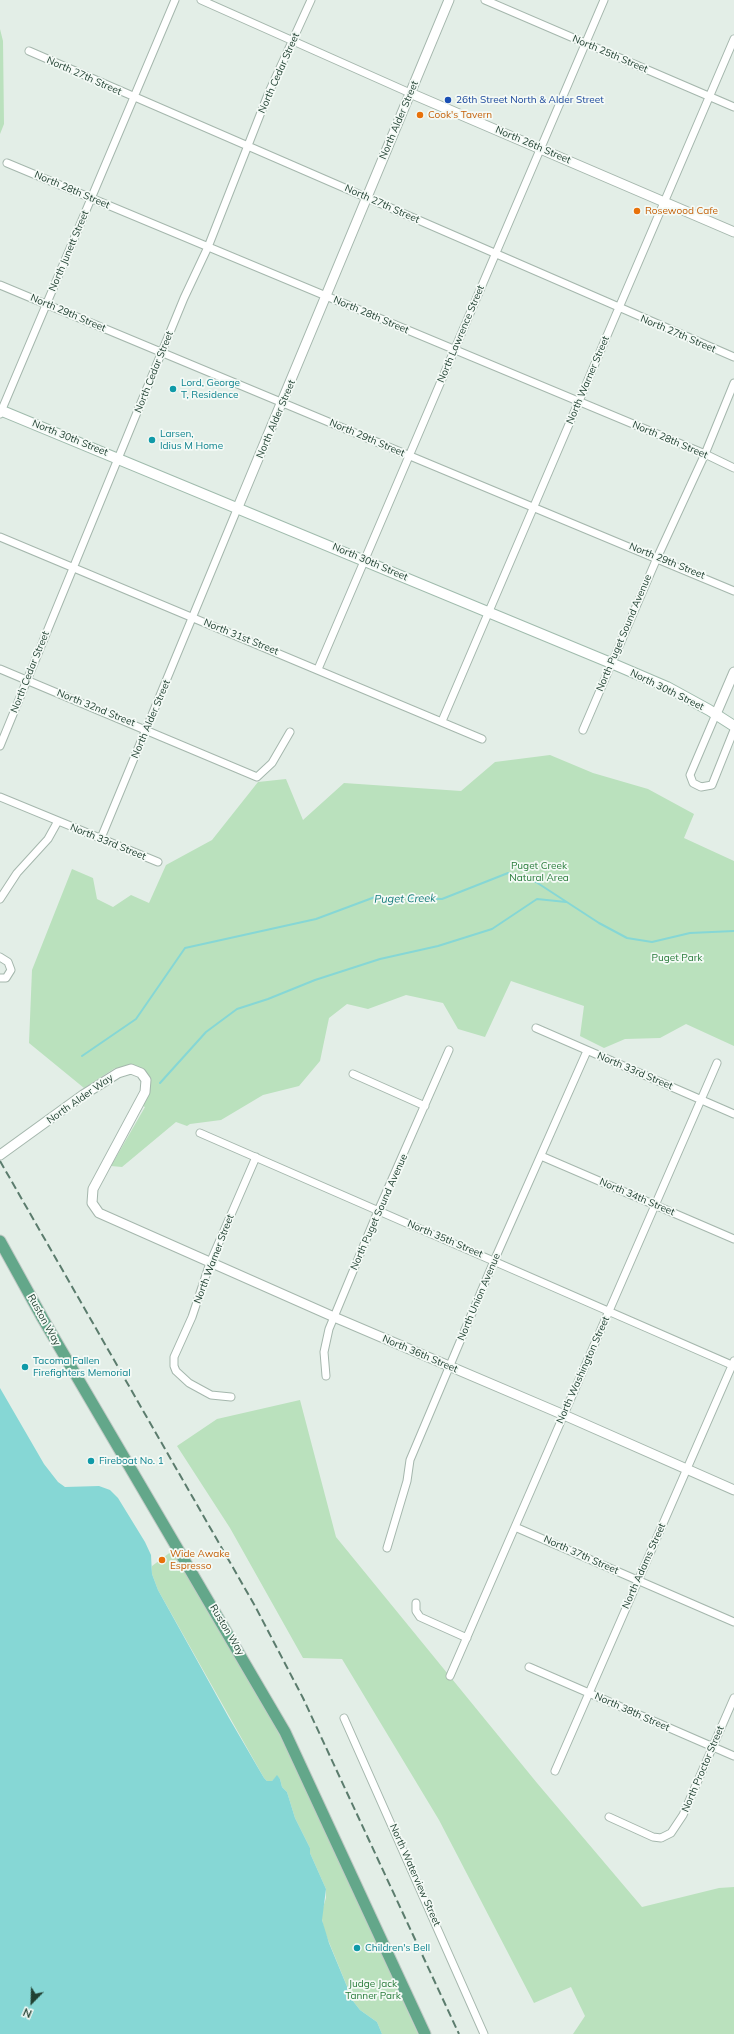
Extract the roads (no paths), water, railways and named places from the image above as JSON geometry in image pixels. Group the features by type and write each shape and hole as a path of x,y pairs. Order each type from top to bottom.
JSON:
{"main road":[{"name":"North 30th Street","path":"1,411 238,507 611,663 667,688 716,714 734,726"},
{"name":"Ruston Way","path":"0,1241 43,1319 285,1732 425,2034"}],"street":[{"name":"North Junett Street","path":"1,411 176,0"},
{"name":"North 26th Street","path":"201,0 294,40 410,93 665,201 734,232"},
{"name":"North Cedar Street","path":"0,746 162,352 208,247 249,147 269,92 311,0"},
{"name":"North Alder Street","path":"101,838 449,0"},
{"name":"North 25th Street","path":"485,0 734,108"},
{"name":"North Lawrence Street","path":"318,669 604,0"},
{"name":"North Warner Street","path":"442,721 734,39"},
{"name":"North 27th Street","path":"29,51 134,98 734,357"},
{"name":"North 28th Street","path":"7,163 705,454 734,468"},
{"name":"North 29th Street","path":"0,285 734,591"},
{"name":"North Puget Sound Avenue","path":"583,730 657,558 705,454 734,383"},
{"name":"North 31st Street","path":"0,537 482,739"},
{"name":"North 32nd Street","path":"0,669 147,729 257,777 272,763 290,732"},
{"path":"734,672 690,775 693,783 705,788 712,785 734,730"},
{"name":"North 33rd Street","path":"0,797 158,862"},
{"name":"North 33rd Street","path":"0,899 16,873 48,839 58,821"},
{"path":"0,957 8,962 11,970 6,978 0,978"},
{"name":"North 33rd Street","path":"536,1028 734,1114"},
{"name":"North Puget Sound Avenue","path":"326,1376 324,1359 325,1344 334,1317 378,1211 449,1050"},
{"name":"North Union Avenue","path":"387,1548 407,1481 409,1463 494,1261 587,1051"},
{"name":"North Washington Street","path":"450,1676 717,1063"},
{"name":"North Alder Way","path":"0,1155 84,1095 118,1073 131,1069 145,1077 146,1087 142,1097 93,1189 93,1206 97,1211 107,1217"},
{"path":"353,1074 425,1106"},
{"name":"North 35th Street","path":"200,1133 733,1364"},
{"name":"North 34th Street","path":"541,1156 734,1239"},
{"name":"North Warner Street","path":"231,1397 211,1395 195,1387 179,1375 173,1361 177,1347 192,1317 210,1263 256,1157"},
{"name":"North 36th Street","path":"107,1217 734,1490"},
{"name":"North Adams Street","path":"555,1772 733,1364"},
{"name":"North 37th Street","path":"515,1527 734,1622"},
{"path":"416,1603 416,1611 420,1618 467,1638"},
{"name":"North 38th Street","path":"529,1667 734,1756"},
{"name":"North Proctor Street","path":"609,1817 650,1836 658,1838 668,1836 674,1830 683,1815 734,1698"},
{"name":"North Waterview Street","path":"344,1718 484,2034"}],"water":[{"path":"0,1388 44,1464 58,1482 65,1487 99,1486 110,1490 118,1498 145,1542 151,1555 152,1574 158,1590 229,1718 264,1778 267,1781 272,1781 277,1775 280,1779 282,1787 287,1792 295,1818 310,1848 310,1853 326,1889 322,1920 329,1943 353,2001 360,2010 377,2022 382,2034 0,2034"}],"waterway":[{"name":"Puget Creek","path":"82,1056 136,1019 185,948 316,919 375,897 442,899 508,873 536,882 599,923 627,938 652,942 690,933 734,931"},
{"path":"160,1083 206,1032 237,1009 268,999 315,980 380,959 438,946 492,929 537,899 566,902"}],"railway":[{"path":"0,1161 255,1606 303,1698 459,2034"}],"place":[{"name":"26th Street North & Alder Street","path":"448,100"},
{"name":"Cook's Tavern","path":"420,115"},
{"name":"Rosewood Cafe","path":"637,211"},
{"name":"Lord, George T, Residence","path":"173,389"},
{"name":"Larsen, Idius M Home","path":"152,440"},
{"name":"Tacoma Fallen Firefighters Memorial","path":"25,1367"},
{"name":"Fireboat No. 1","path":"91,1461"},
{"name":"Wide Awake Espresso","path":"162,1560"},
{"name":"Children's Bell","path":"357,1948"}],"park label":[{"name":"Puget Creek Natural Area","path":"539,872"},
{"name":"Puget Park","path":"677,958"},
{"name":"Judge Jack Tanner Park","path":"373,1990"}]}
